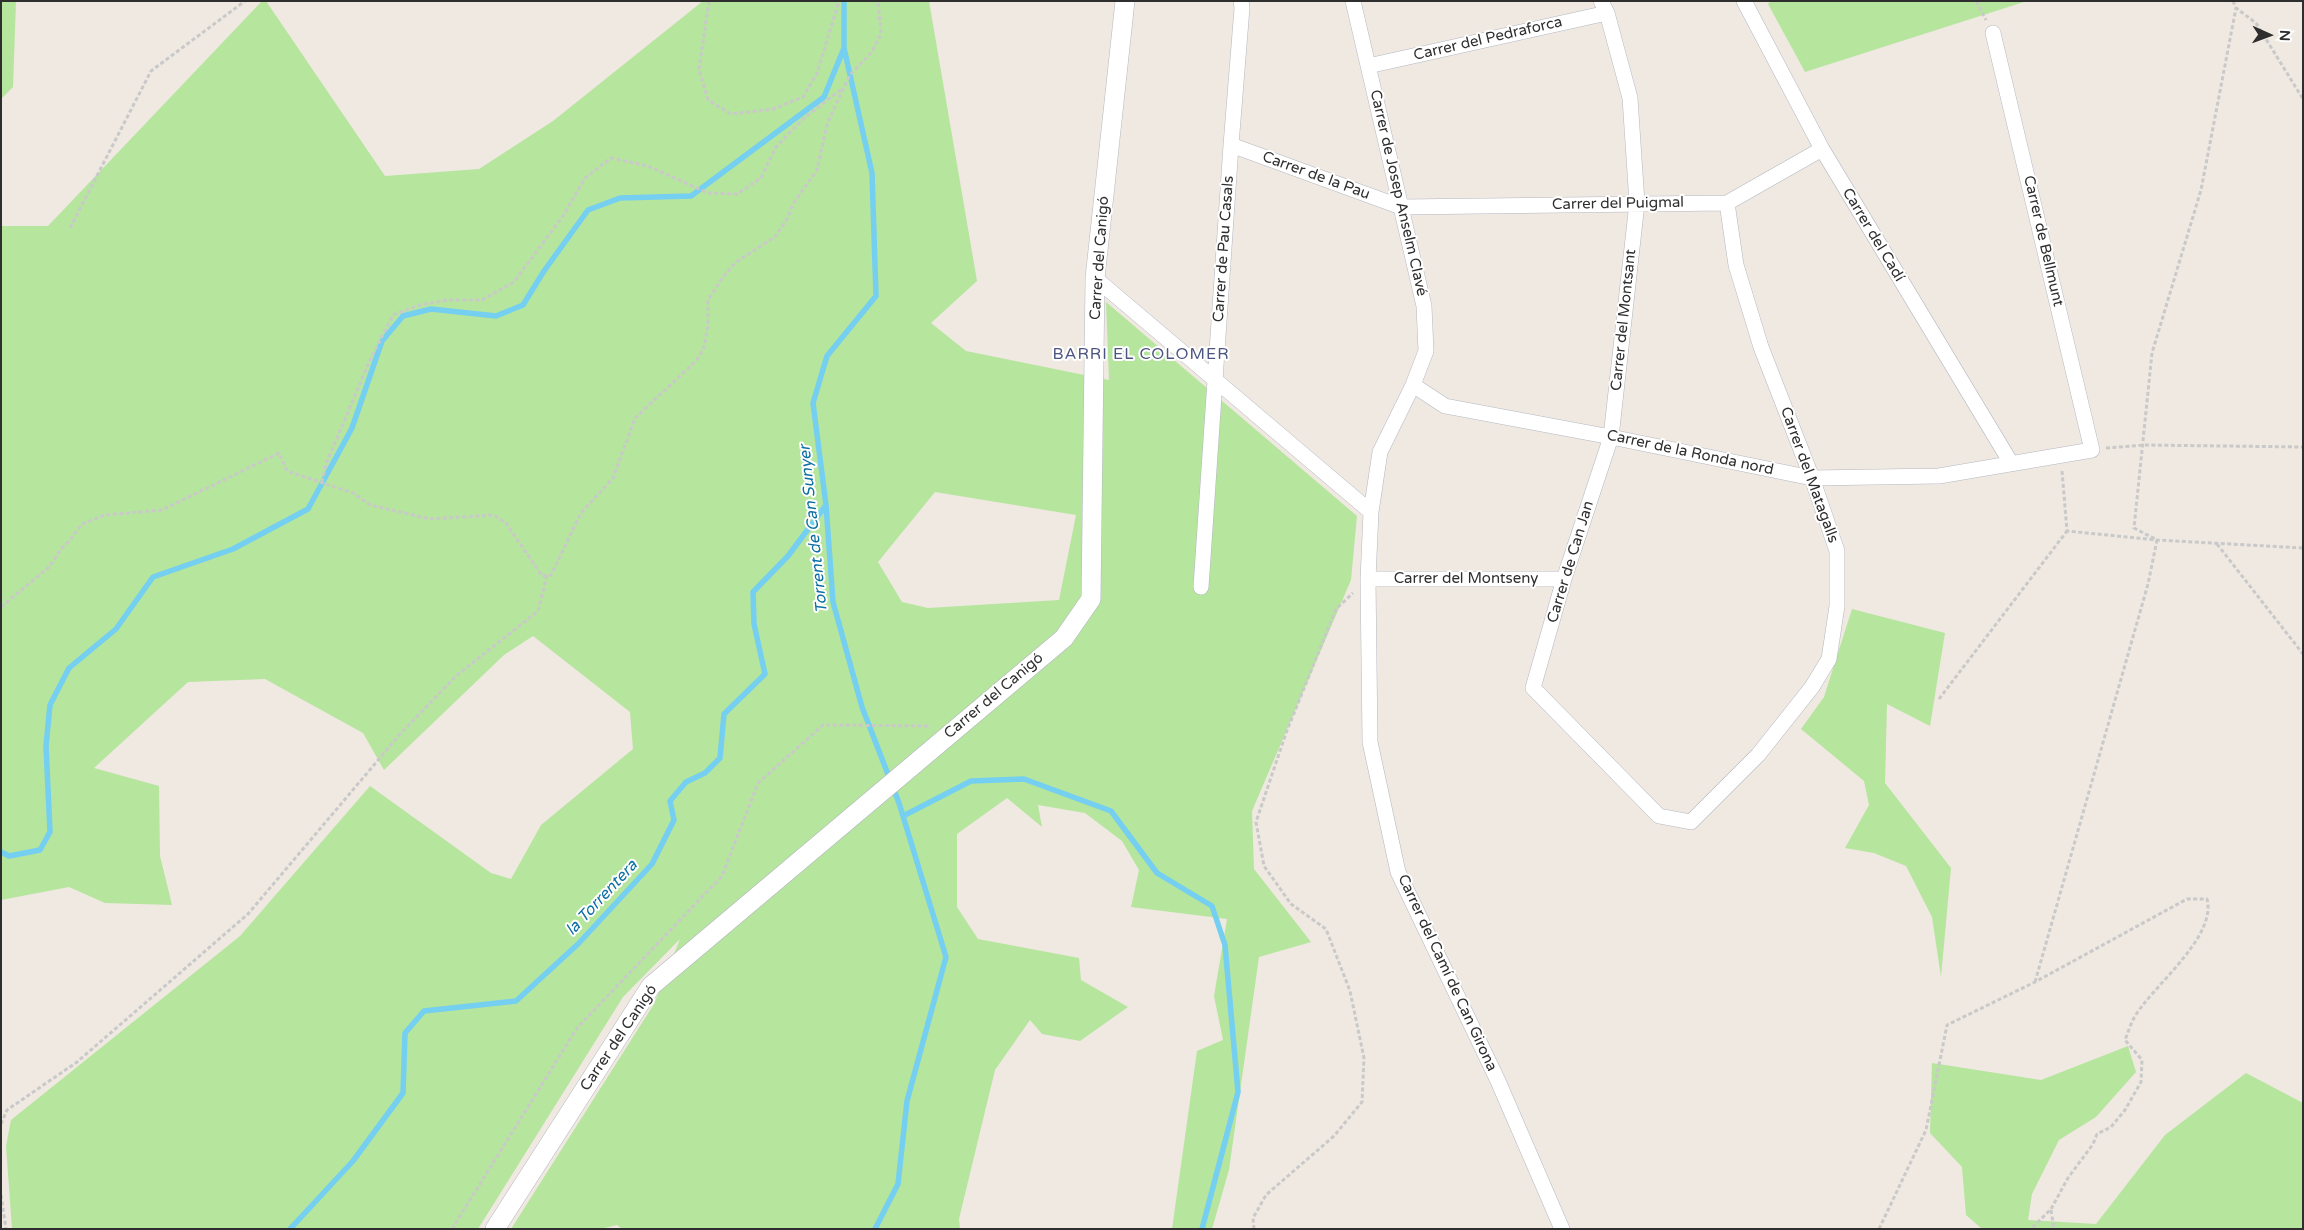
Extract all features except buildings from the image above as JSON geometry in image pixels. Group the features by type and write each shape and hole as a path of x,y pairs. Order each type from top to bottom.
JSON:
{"street":[{"name":"Carrer del Canigó","path":"495,1229 651,986 820,841 1064,638 1091,599 1095,278 1125,1"},
{"name":"Carrer de Pau Casals","path":"1201,587 1241,1"},
{"name":"Carrer de Josep Anselm Clavé","path":"1353,1 1424,306 1426,351 1413,385"},
{"name":"Carrer del Cadí","path":"1744,1 1822,149 2012,463"},
{"name":"Carrer del Pedraforca","path":"1368,66 1604,7"},
{"name":"Carrer del Montsant","path":"1604,7 1630,98 1637,203 1611,437"},
{"name":"Carrer de Bellmunt","path":"1993,33 2092,450"},
{"name":"Carrer de la Pau","path":"1231,145 1400,207"},
{"name":"Carrer del Puigmal","path":"1400,207 1727,203 1822,149"},
{"name":"Carrer del Matagalls","path":"1533,688 1659,816 1691,822 1758,755 1812,687 1829,659 1837,606 1837,552 1812,478 1761,347 1736,266 1727,203"},
{"path":"1095,278 1371,512"},
{"name":"Carrer de la Ronda nord","path":"1413,385 1445,406 1611,437 1812,478 1939,476 2092,450"},
{"name":"Carrer del Camí de Can Girona","path":"1413,385 1380,452 1371,512 1368,579 1370,742 1398,872 1498,1081 1562,1229"},
{"name":"Carrer de Can Jan","path":"1533,688 1564,579 1611,437"},
{"name":"Carrer del Montseny","path":"1368,579 1564,579"}],"path":[{"path":"70,228 151,71 245,1"},
{"path":"709,1 699,69 708,100 731,114 773,109 803,97 817,73 839,1"},
{"path":"1,607 49,567 60,549 70,540 82,524 105,515 162,510 279,453 287,471 353,493 370,505 430,520 493,516 506,523 542,576 551,575 581,513 613,478 635,418 696,361 704,347 708,324 708,300 722,278 736,262 775,237 787,219 793,204 816,170 827,124 844,87 850,75 871,53 880,34 878,1"},
{"path":"2233,1 2236,8 2256,23 2303,99"},
{"path":"2156,540 2134,528 2152,354 2201,190 2236,8"},
{"path":"322,482 326,464 368,362 393,315 420,305 447,300 482,300 514,282 563,216 585,178 610,158 648,166 708,193 737,194 762,178 776,147 804,118 844,87"},
{"path":"2092,450 2144,445 2303,447"},
{"path":"1939,699 2066,531 2061,455"},
{"path":"2066,531 2156,540 2303,548"},
{"path":"2035,982 2148,584 2156,540"},
{"path":"2217,544 2303,654"},
{"path":"1,1124 8,1110 77,1062 248,914 401,733 456,676 538,610 547,575"},
{"path":"1254,1229 1253,1218 1266,1195 1334,1136 1362,1102 1364,1058 1350,991 1326,929 1291,904 1264,866 1256,822 1286,733 1336,608 1368,579"},
{"path":"452,1229 577,1028 722,876 758,783 823,725 959,726"},
{"path":"1879,1229 1926,1130 1947,1025 2035,982 2187,899 2207,899 2210,909 2201,931 2185,957 2134,1018 2131,1025 2126,1040 2142,1060 2141,1082 2125,1110 2111,1127 2097,1134 2093,1144 2068,1178 2051,1209 2031,1229"},
{"path":"1,1195 6,1229"},
{"path":"2051,1209 2054,1229"}],"green space":[{"path":"1,1 16,1 13,87 1,99"},
{"path":"262,1 266,1 385,176 479,169 553,121 703,1 929,1 977,281 931,323 966,351 1109,380 1106,302 1357,516 1351,580 1252,811 1254,869 1311,942 1259,957 1229,1170 1212,1229 1172,1229 1197,1051 1223,1040 1214,996 1227,919 1131,907 1139,870 1122,841 1085,813 1038,805 1042,827 1007,798 957,834 957,907 978,939 1079,958 1081,980 1128,1007 1080,1041 1042,1034 1030,1020 995,1070 959,1219 960,1229 622,1229 617,1225 600,1229 511,1229 654,1004 680,939 623,997 478,1229 12,1229 6,1146 11,1120 240,936 370,786 491,873 511,879 541,825 633,749 630,712 533,636 504,655 384,770 363,733 265,679 188,682 94,768 159,786 160,856 172,905 105,903 69,887 1,900 1,226 48,226","holes":["935,492 1076,515 1059,600 928,608 902,602 878,562"]},
{"path":"1771,1 2027,1 1805,72 1768,4"},
{"path":"1852,609 1945,633 1930,726 1887,704 1885,783 1951,868 1941,977 1932,917 1906,866 1874,853 1845,848 1869,805 1864,781 1801,729 1824,697"},
{"path":"2128,1046 2136,1072 2096,1117 2059,1140 2032,1194 2028,1220 2096,1224 2165,1135 2246,1073 2303,1103 2303,1229 1982,1229 1966,1215 1962,1167 1930,1133 1932,1063 2041,1080"}],"waterway":[{"name":"Torrent de Can Sunyer","path":"844,1 844,48 872,173 876,296 827,356 813,403 826,505 833,602 862,707 899,803 946,957 907,1101 898,1184 875,1229"},
{"path":"1,852 9,856 40,850 50,832 46,746 50,705 69,668 116,629 153,577 233,549 308,509 352,428 382,341 403,316 431,309 496,316 523,305 544,271 588,210 620,198 691,196 824,97 844,48"},
{"name":"la Torrentera","path":"290,1229 353,1161 403,1093 405,1033 424,1011 516,1001 578,944 652,864 674,820 670,801 686,782 705,773 720,758 724,714 765,674 754,624 753,592 788,556 826,505"},
{"path":"903,816 971,781 1024,779 1111,811 1157,873 1212,906 1225,945 1238,1092 1202,1229"}],"district":[{"name":"BARRI EL COLOMER","path":"1141,355"}]}
